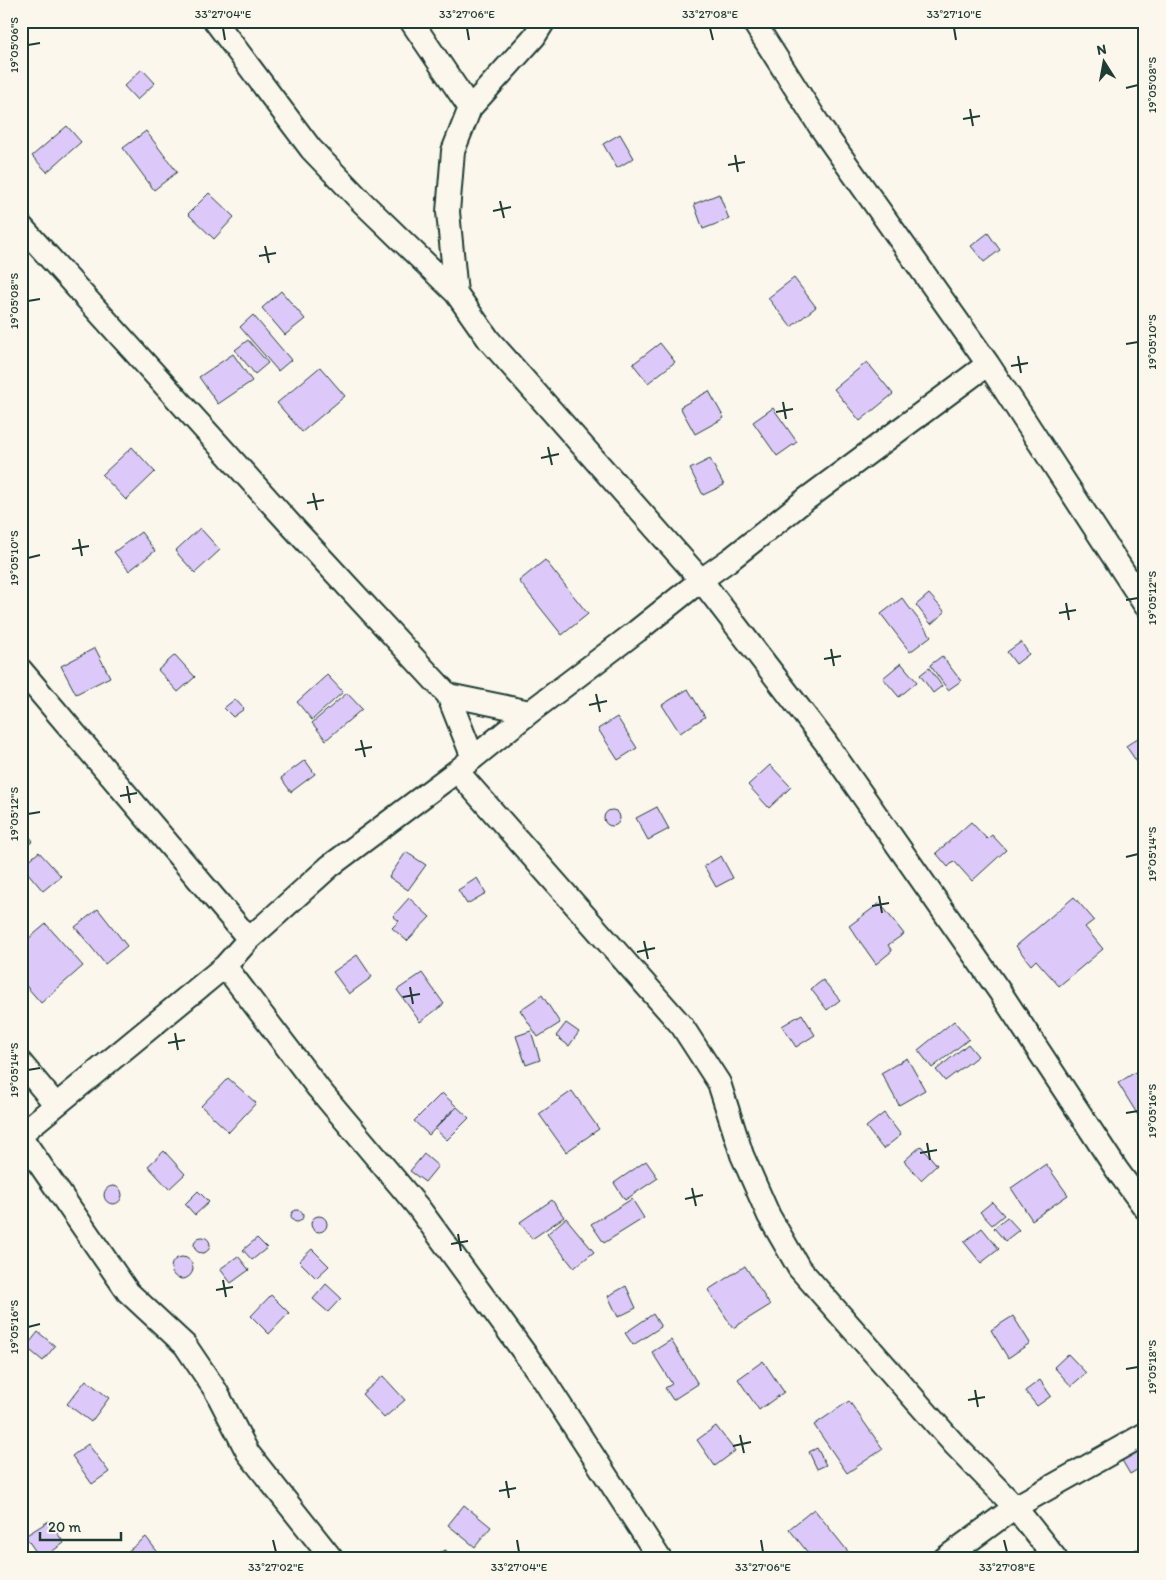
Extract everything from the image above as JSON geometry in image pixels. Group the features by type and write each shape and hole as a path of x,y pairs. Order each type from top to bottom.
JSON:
{"street":[{"path":"215,21 311,148 362,202 456,293 489,340 700,580 826,743 1000,992 1117,1170 1145,1208"},
{"path":"411,21 470,108"},
{"path":"456,293 448,212 453,150 470,108 534,37 544,21"},
{"path":"753,21 821,128 988,364 1145,605"},
{"path":"21,226 283,516 448,695 465,764 682,1026 719,1084 742,1155 768,1216 799,1268 954,1444 1016,1507 1056,1559"},
{"path":"332,1559 248,1453 216,1391 185,1345 128,1292 21,1136 225,966 249,938 330,866 465,764 700,580 732,558 805,500 988,364"},
{"path":"21,670 249,938"},
{"path":"448,695 530,712"},
{"path":"225,966 318,1088 418,1207 542,1377 660,1559"},
{"path":"21,1064 56,1105"},
{"path":"944,1559 1016,1507 1145,1434"}],"building":[{"path":"142,69 155,83 137,100 124,86"},
{"path":"67,126 81,142 47,172 32,156"},
{"path":"146,131 177,172 154,190 123,148"},
{"path":"620,134 634,158 617,168 603,144"},
{"path":"209,193 234,217 214,239 188,214"},
{"path":"719,194 729,219 703,229 694,204"},
{"path":"988,233 1000,250 984,262 971,246"},
{"path":"794,278 816,307 791,327 768,298"},
{"path":"281,291 305,319 285,335 262,308"},
{"path":"253,315 291,360 278,371 240,327"},
{"path":"248,340 268,363 255,374 235,350"},
{"path":"660,343 675,362 648,383 633,364"},
{"path":"233,354 252,381 218,404 199,377"},
{"path":"867,362 893,394 860,421 834,389"},
{"path":"320,367 345,396 302,432 277,403"},
{"path":"709,391 724,418 695,434 680,407"},
{"path":"773,408 797,442 777,456 753,422"},
{"path":"132,447 155,472 126,500 102,475"},
{"path":"710,459 724,485 703,495 690,469"},
{"path":"200,528 220,550 195,573 175,551"},
{"path":"141,532 155,551 129,571 114,552"},
{"path":"545,560 588,614 562,635 519,581"},
{"path":"929,594 945,612 931,624 916,605"},
{"path":"902,598 931,636 910,652 881,614"},
{"path":"1021,642 1029,654 1016,664 1007,652"},
{"path":"95,648 110,677 76,694 61,666"},
{"path":"175,655 195,677 178,692 158,670"},
{"path":"942,656 961,681 948,690 930,665"},
{"path":"901,663 917,682 899,697 883,678"},
{"path":"929,668 942,686 933,693 920,675"},
{"path":"327,675 343,692 312,720 297,702"},
{"path":"688,689 705,717 680,733 662,705"},
{"path":"347,693 362,709 326,740 312,723"},
{"path":"235,699 244,709 233,717 224,708"},
{"path":"617,717 637,748 618,760 598,729"},
{"path":"1145,733 1145,774 1126,746"},
{"path":"305,760 315,774 291,792 281,778"},
{"path":"770,765 791,787 769,808 748,785"},
{"path":"657,807 669,829 648,840 636,818"},
{"path":"612,810 620,818 612,826 604,818"},
{"path":"971,822 987,839 992,835 1006,850 972,881 954,861 948,867 936,853"},
{"path":"21,826 33,841 21,850"},
{"path":"39,852 61,876 43,891 22,866"},
{"path":"406,852 426,865 408,890 389,877"},
{"path":"721,856 733,878 716,887 704,866"},
{"path":"477,878 486,893 467,904 458,890"},
{"path":"1074,897 1094,920 1085,927 1103,949 1059,986 1036,960 1031,965 1016,946"},
{"path":"409,898 430,917 407,941 392,928 399,921 393,916"},
{"path":"880,903 904,934 888,945 892,951 876,964 849,926"},
{"path":"98,909 127,946 105,964 75,927"},
{"path":"46,924 83,966 41,1003 21,980 21,945"},
{"path":"357,955 372,977 349,994 333,972"},
{"path":"422,973 444,1004 420,1022 397,990"},
{"path":"823,980 840,1000 827,1010 811,989"},
{"path":"542,995 560,1023 538,1037 520,1010"},
{"path":"802,1014 815,1035 796,1047 782,1026"},
{"path":"954,1021 969,1039 932,1068 918,1050"},
{"path":"566,1023 579,1032 569,1046 556,1036"},
{"path":"531,1031 540,1060 526,1065 516,1036"},
{"path":"968,1044 978,1056 945,1081 936,1070"},
{"path":"907,1058 925,1090 899,1105 881,1073"},
{"path":"1145,1066 1145,1118 1141,1120 1118,1083"},
{"path":"228,1078 256,1103 229,1132 201,1106"},
{"path":"572,1091 599,1129 566,1152 539,1114"},
{"path":"442,1093 456,1106 429,1135 414,1121"},
{"path":"457,1107 469,1118 447,1140 435,1129"},
{"path":"884,1113 901,1135 883,1149 866,1127"},
{"path":"921,1146 937,1165 921,1180 904,1161"},
{"path":"164,1151 185,1174 169,1189 148,1166"},
{"path":"424,1154 438,1166 425,1182 410,1171"},
{"path":"646,1161 658,1178 625,1200 614,1183"},
{"path":"1046,1164 1068,1195 1032,1220 1011,1188"},
{"path":"113,1186 119,1189 122,1195 119,1201 113,1204 107,1201 104,1195 107,1189"},
{"path":"198,1191 209,1202 195,1215 185,1204"},
{"path":"632,1199 644,1218 604,1243 591,1224"},
{"path":"552,1200 564,1217 532,1239 520,1222"},
{"path":"992,1202 1004,1215 992,1225 980,1212"},
{"path":"297,1210 303,1216 297,1222 291,1216"},
{"path":"319,1216 325,1218 327,1224 325,1230 319,1232 313,1230 311,1224 313,1218"},
{"path":"1007,1217 1019,1230 1005,1241 994,1228"},
{"path":"566,1218 594,1252 574,1268 547,1234"},
{"path":"982,1228 999,1249 981,1263 964,1242"},
{"path":"202,1237 210,1245 202,1253 194,1245"},
{"path":"257,1238 267,1248 252,1260 243,1250"},
{"path":"312,1249 329,1266 316,1278 299,1261"},
{"path":"238,1256 249,1270 231,1283 220,1269"},
{"path":"182,1257 192,1264 193,1268 186,1278 182,1279 172,1272 171,1268 178,1258"},
{"path":"745,1266 770,1305 733,1328 708,1290"},
{"path":"326,1284 341,1298 328,1312 313,1299"},
{"path":"626,1286 636,1308 618,1317 608,1296"},
{"path":"271,1295 289,1313 269,1334 251,1316"},
{"path":"653,1314 661,1327 633,1345 625,1333"},
{"path":"1013,1316 1030,1343 1008,1358 991,1330"},
{"path":"38,1332 55,1346 43,1361 26,1347"},
{"path":"671,1340 698,1384 673,1400 665,1388 672,1384 652,1352"},
{"path":"1068,1354 1086,1373 1071,1386 1054,1367"},
{"path":"763,1361 784,1392 759,1410 738,1379"},
{"path":"383,1376 405,1400 384,1418 362,1394"},
{"path":"86,1380 109,1398 91,1422 67,1404"},
{"path":"1040,1380 1051,1396 1037,1406 1025,1391"},
{"path":"849,1401 883,1449 847,1473 814,1425"},
{"path":"716,1426 735,1451 715,1466 697,1440"},
{"path":"1145,1443 1145,1465 1130,1474 1120,1457"},
{"path":"88,1444 109,1472 92,1484 72,1456"},
{"path":"817,1448 826,1465 817,1469 809,1452"},
{"path":"464,1505 491,1527 475,1547 448,1525"},
{"path":"814,1509 854,1559 813,1559 789,1529"},
{"path":"49,1521 64,1543 41,1559 25,1536"},
{"path":"146,1537 163,1559 132,1559 127,1552"},
{"path":"1137,1549 1145,1551 1145,1559 1124,1559 1127,1553"},
{"path":"446,1550 448,1559 432,1559 431,1555"}]}
